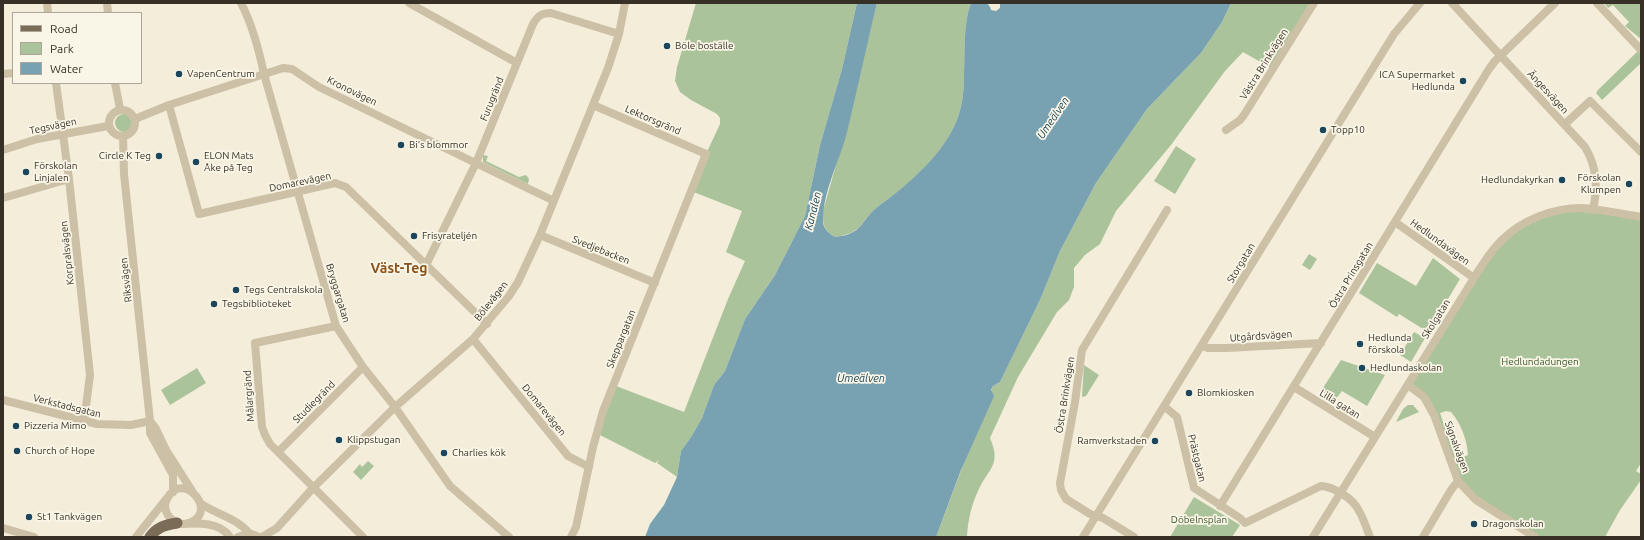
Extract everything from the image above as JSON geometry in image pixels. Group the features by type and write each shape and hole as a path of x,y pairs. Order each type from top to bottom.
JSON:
{"main road":[{"path":"150,537 153,532 162,526 181,523"}],"street":[{"name":"Bryggargatan","path":"242,3 256,41 264,74 336,326 363,368 394,407 450,486 509,537"},
{"path":"409,3 517,63"},
{"name":"Bölevägen","path":"249,533 261,537 277,528 313,488 394,407 473,340 487,324 518,282 540,236 593,105 619,34 625,3"},
{"name":"Västra Brinkvägen","path":"1226,130 1240,120 1244,115 1314,3"},
{"name":"Storgatan","path":"1083,537 1394,34 1420,3"},
{"name":"Ängesvägen","path":"1452,3 1585,146 1593,164 1596,183 1593,210"},
{"name":"Östra Prinsgatan","path":"1220,506 1489,69 1500,56 1555,3"},
{"path":"1597,3 1641,50"},
{"name":"Furugränd","path":"426,265 476,163 533,24 538,16 544,13 551,13 619,34"},
{"name":"Kronovägen","path":"135,119 169,105 264,74 283,68 292,69 319,87 554,202"},
{"name":"Korpralsvägen","path":"56,84 69,179 90,374 84,422"},
{"path":"115,84 120,109"},
{"path":"1565,124 1590,101 1641,152"},
{"name":"Domarevägen","path":"169,105 199,214 335,184 346,187 487,324"},
{"name":"Lektorsgränd","path":"593,105 706,154"},
{"path":"120,109 129,111 135,119 134,129 130,133 123,136 114,134 108,126 112,113 120,109"},
{"name":"Tegsvägen","path":"3,150 37,139 108,126"},
{"name":"Riksvägen","path":"123,136 124,174 150,433 173,475 170,495 166,504 166,512 172,520 181,523"},
{"name":"Skeppargatan","path":"571,537 576,527 603,411 706,154"},
{"path":"3,198 69,179"},
{"name":"Skolgatan","path":"1313,537 1474,278 1488,256 1502,239 1525,223 1561,210 1580,208 1641,217"},
{"name":"Östra Brinkvägen","path":"1134,537 1103,518 1090,514 1066,499 1061,490 1060,483 1075,402 1082,350 1167,210"},
{"name":"Hedlundavägen","path":"1395,222 1474,278"},
{"name":"Svedjebacken","path":"540,236 655,283"},
{"name":"Målargränd","path":"336,326 255,343 262,427 270,444 279,451 313,488 363,537"},
{"name":"Domarevägen","path":"473,340 568,456 589,468"},
{"name":"Utgårdsvägen","path":"1202,346 1208,348 1227,348 1321,342"},
{"name":"Studiegränd","path":"279,451 363,368"},
{"name":"Signalvägen","path":"1408,385 1424,397 1434,414 1458,481 1476,500 1535,537"},
{"name":"Lilla gatan","path":"1294,387 1375,437"},
{"name":"Verkstadsgatan","path":"3,400 84,422 106,426 131,425 150,421"},
{"name":"Prästgatan","path":"1164,407 1177,417 1194,488 1240,518 1245,523 1321,486 1328,486 1341,493"},
{"name":"Riksvägen","path":"150,421 156,429 166,450 200,503 211,510 238,522 249,533"},
{"path":"1423,537 1458,481"},
{"path":"136,537 170,495 182,489 192,491"},
{"path":"1341,493 1355,504 1359,510 1370,537"},
{"path":"181,523 192,522 197,517 200,510 200,503"},
{"path":"181,523 212,525 222,529 230,537"},
{"path":"3,528 34,537"},
{"path":"238,537 249,533"}],"green space":[{"path":"696,3 857,3 842,69 820,145 805,216 775,275 745,319 725,371 714,385 702,418 681,451 677,477 657,463 659,460 655,463 600,435 606,410 616,386 684,412 728,299 745,261 726,252 742,211 691,191 720,124 720,118 717,114 691,100 680,92 675,81 677,67"},
{"path":"877,3 971,3 968,11 966,28 962,101 958,117 945,143 925,167 873,211 857,229 845,235 835,237 828,232 824,226 823,211 852,108"},
{"path":"1231,3 1311,3 1271,68 1243,52 1225,71 1171,145 1116,211 1100,244 1085,255 1074,268 1074,287 1069,300 1057,312 1018,377 990,438 995,455 994,461 973,502 967,536 936,537 993,386 1000,382 1040,300 1060,251 1096,183 1147,109 1201,53 1222,22"},
{"path":"1604,3 1641,3 1641,39 1625,26 1629,22 1613,5 1608,8"},
{"path":"1639,50 1641,52 1641,63 1602,100 1596,93 1598,90"},
{"path":"124,114 130,117 133,123 130,129 124,132 118,129 115,123 118,117"},
{"path":"1176,146 1196,159 1175,194 1154,181"},
{"path":"483,155 488,156 486,161 519,177 526,175 529,179 528,184 483,162"},
{"name":"Hedlundadungen","path":"1561,210 1641,217 1641,463 1636,471 1641,474 1641,480 1620,510 1605,537 1535,537 1495,513 1458,481 1424,397 1408,385 1474,278 1515,229","holes":["1446,411 1451,412 1458,421 1463,432 1468,455 1456,460 1440,413"]},
{"path":"1309,254 1317,259 1310,270 1302,265"},
{"path":"1433,258 1460,279 1428,332 1399,314 1397,317 1359,293 1377,263 1416,286"},
{"path":"1414,332 1425,338 1411,362 1400,355"},
{"path":"1341,360 1385,375 1367,406 1342,391 1335,400 1321,391"},
{"path":"1084,365 1099,375 1086,396 1082,397"},
{"path":"197,368 206,383 170,405 161,390"},
{"path":"1408,405 1413,405 1419,412 1396,422 1403,409"},
{"path":"368,461 374,466 361,480 353,472 360,464 362,467"},
{"name":"Döbelnsplan","path":"1194,497 1240,525 1232,537 1170,537"}],"water":[{"name":"Umeälven","path":"857,3 877,3 846,136 825,199 823,224 835,237 852,233 857,230 873,211 925,167 944,143 952,130 960,112 962,101 966,28 968,11 971,3 986,3 991,10 996,11 1000,8 1000,3 1231,3 1222,22 1201,53 1147,109 1096,183 1060,251 1040,300 1000,382 993,386 991,390 994,396 961,470 936,537 645,537 650,524 664,505 677,477 681,451 702,418 714,385 725,371 745,319 775,275 805,216 820,145 842,69"}],"place":[{"name":"Böle boställe","path":"667,46"},
{"name":"VapenCentrum","path":"179,74"},
{"name":"ICA Supermarket Hedlunda","path":"1463,81"},
{"name":"Topp10","path":"1323,130"},
{"name":"Bi's blommor","path":"401,145"},
{"name":"Circle K Teg","path":"159,156"},
{"name":"ELON Mats Åke på Teg","path":"196,162"},
{"name":"Förskolan Linjalen","path":"26,172"},
{"name":"Hedlundakyrkan","path":"1562,180"},
{"name":"Förskolan Klumpen","path":"1629,184"},
{"name":"Frisyrateljén","path":"414,236"},
{"name":"Tegs Centralskola","path":"236,290"},
{"name":"Tegsbiblioteket","path":"214,304"},
{"name":"Hedlunda förskola","path":"1360,344"},
{"name":"Hedlundaskolan","path":"1362,368"},
{"name":"Blomkiosken","path":"1189,393"},
{"name":"Pizzeria Mimo","path":"16,426"},
{"name":"Klippstugan","path":"339,440"},
{"name":"Ramverkstaden","path":"1155,441"},
{"name":"Church of Hope","path":"17,451"},
{"name":"Charlies kök","path":"444,453"},
{"name":"St1 Tankvägen","path":"29,517"},
{"name":"Dragonskolan","path":"1474,524"}],"district":[{"name":"Väst-Teg","path":"399,268"}],"water label":[{"name":"Kanalen","path":"813,211"}]}
